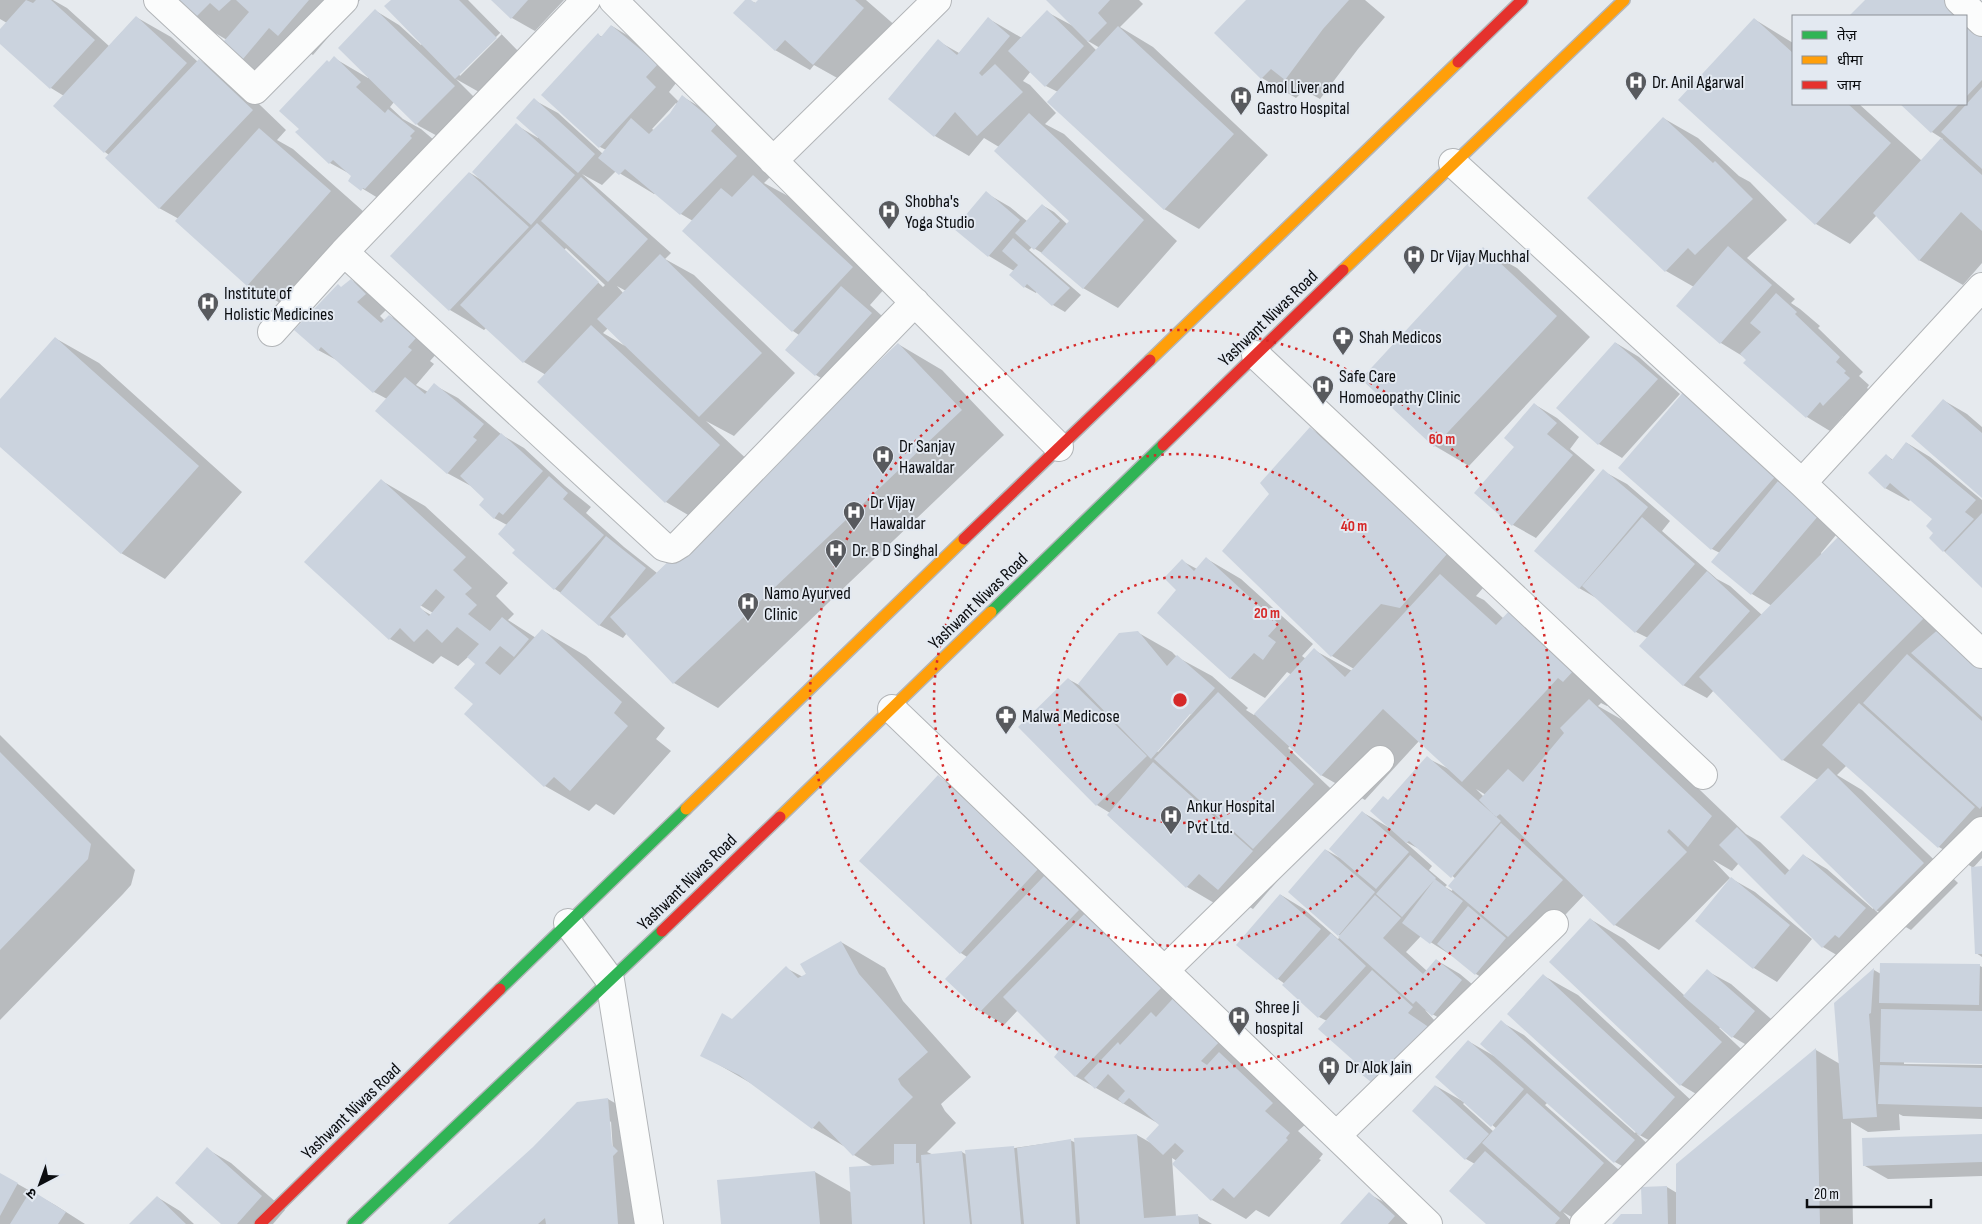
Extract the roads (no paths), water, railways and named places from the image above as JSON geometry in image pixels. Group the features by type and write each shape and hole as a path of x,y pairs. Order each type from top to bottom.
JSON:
{"main road":[{"name":"Yashwant Niwas Road","path":"260,1224 568,923 1522,0"},
{"name":"Yashwant Niwas Road","path":"353,1224 892,709 1453,163 1624,0"}],"street":[{"path":"158,0 255,90 344,0"},
{"path":"272,332 344,252 586,0"},
{"path":"613,0 1059,447"},
{"path":"774,161 937,0"},
{"path":"1959,0 1982,22"},
{"path":"1453,163 1802,483 1982,654"},
{"path":"344,252 664,547 672,549 680,544 915,302"},
{"path":"1802,483 1982,287"},
{"path":"1256,355 1703,775"},
{"path":"892,709 1428,1224"},
{"path":"1165,970 1380,760"},
{"path":"1584,1224 1982,830"},
{"path":"568,923 610,980 650,1224"},
{"path":"1337,1135 1554,924"}],"place":[{"name":"Dr. Anil Agarwal","path":"1636,101"},
{"name":"Amol Liver and Gastro Hospital","path":"1241,116"},
{"name":"Shobha's Yoga Studio","path":"889,230"},
{"name":"Dr Vijay Muchhal","path":"1414,275"},
{"name":"Institute of Holistic Medicines","path":"208,322"},
{"name":"Shah Medicos","path":"1343,356"},
{"name":"Safe Care Homoeopathy Clinic","path":"1323,405"},
{"name":"Dr Sanjay Hawaldar","path":"883,475"},
{"name":"Dr Vijay Hawaldar","path":"854,531"},
{"name":"Dr. B D Singhal","path":"836,569"},
{"name":"Namo Ayurved Clinic","path":"748,622"},
{"name":"Malwa Medicose","path":"1006,735"},
{"name":"Ankur Hospital Pvt Ltd.","path":"1171,835"},
{"name":"Shree Ji hospital","path":"1239,1036"},
{"name":"Dr Alok Jain","path":"1329,1086"}]}
